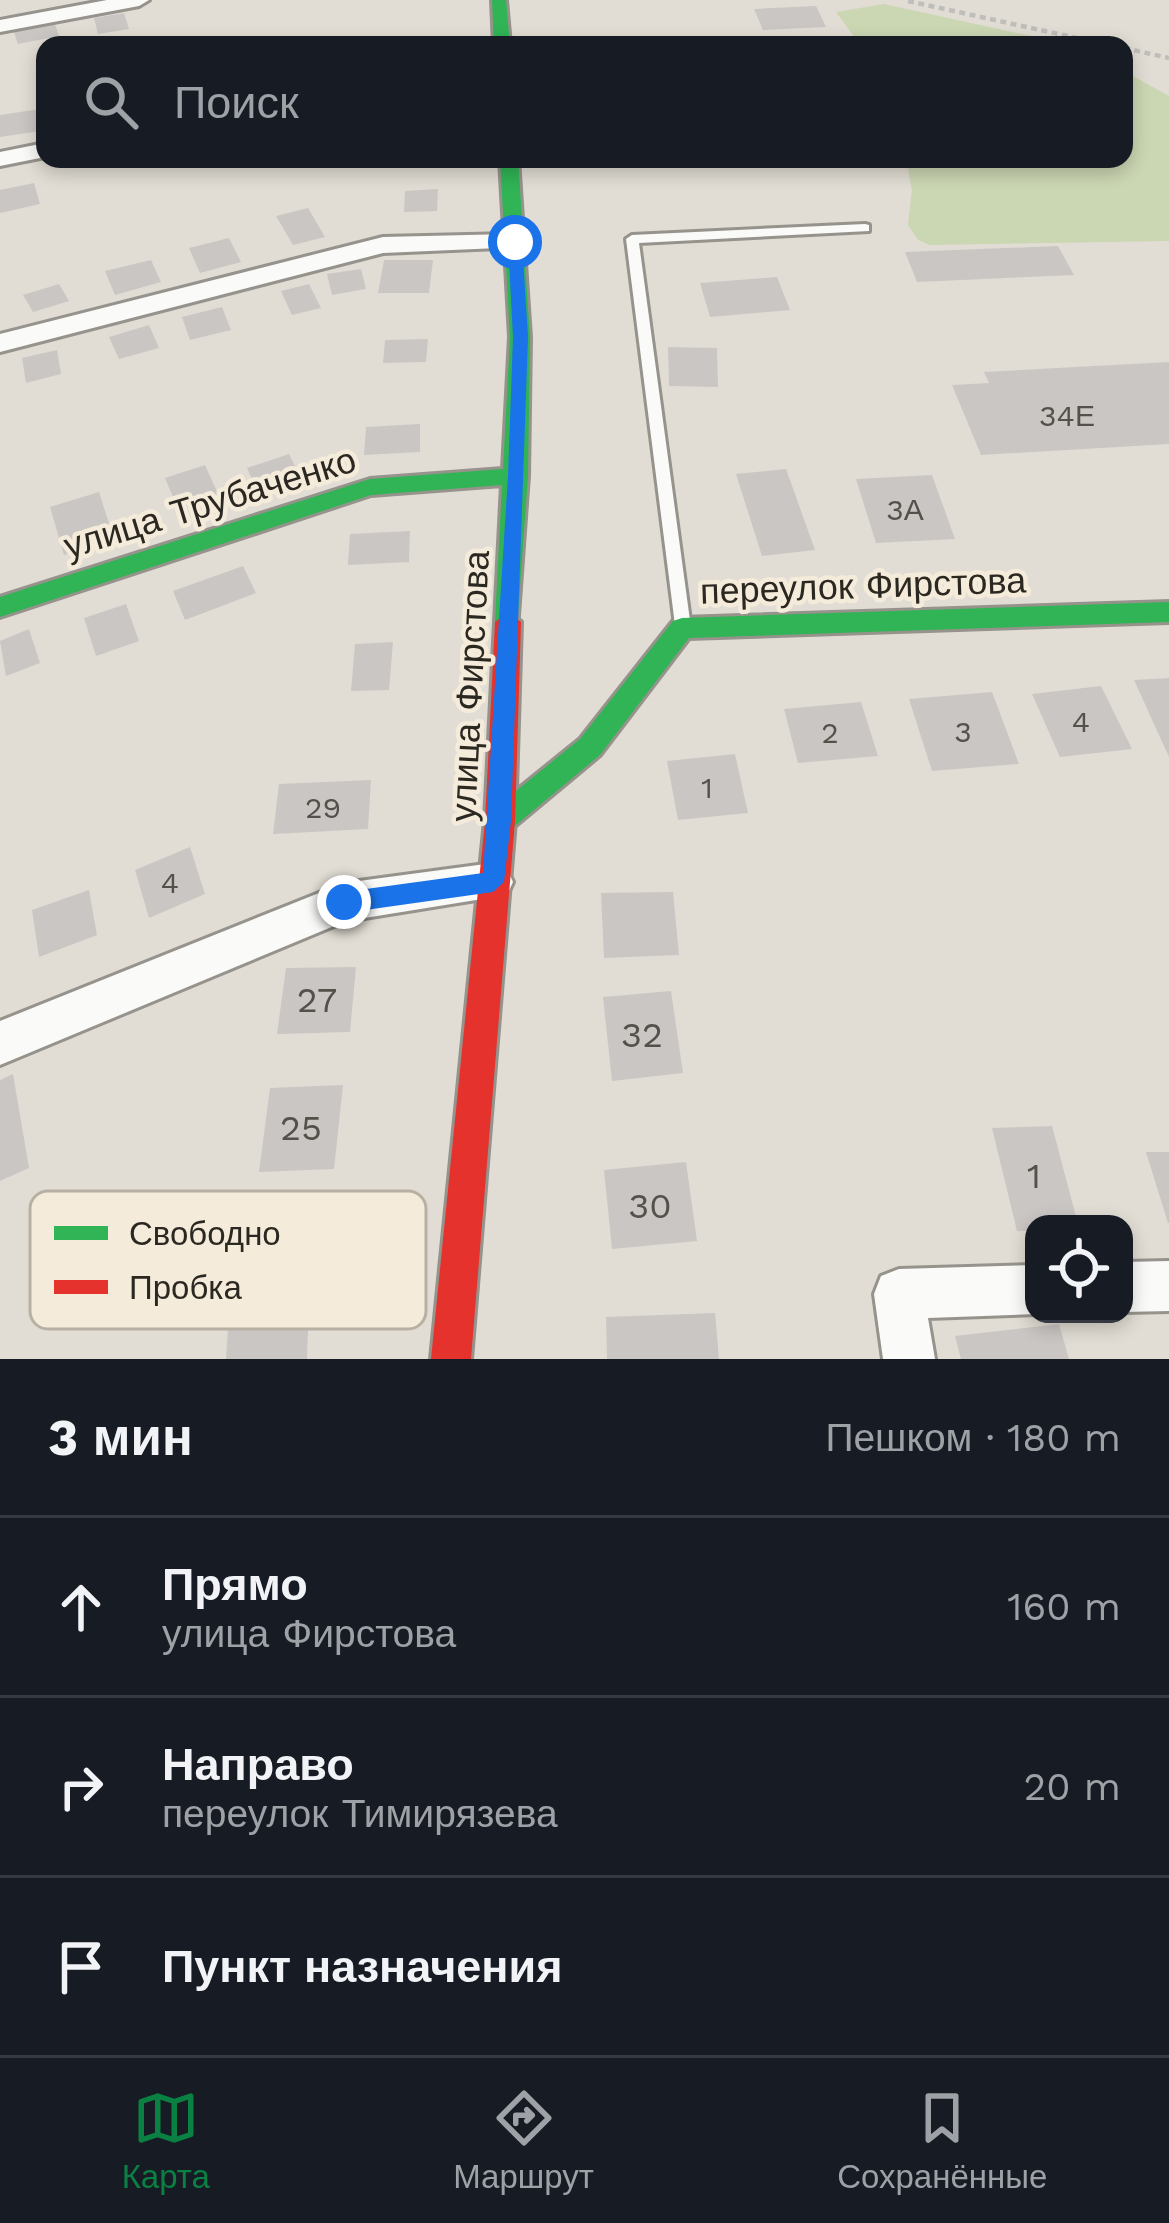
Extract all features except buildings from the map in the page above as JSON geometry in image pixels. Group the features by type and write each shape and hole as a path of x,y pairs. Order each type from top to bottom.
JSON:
{"main road":[{"path":"499,0 501,36"},
{"name":"улица Фирстова","path":"451,1359 500,821 520,337 510,168"},
{"name":"улица Трубаченко","path":"0,607 370,487 516,476"},
{"name":"переулок Фирстова","path":"500,821 590,747 682,628 1169,612"}],"street":[{"path":"0,26 139,0"},
{"path":"0,159 36,152"},
{"path":"0,343 382,245 515,242"},
{"path":"0,1042 344,902 493,882"},
{"path":"1133,1288 1169,1286"},
{"path":"909,1359 899,1294 1025,1290"}],"lane":[{"path":"682,628 632,239 865,228"}],"path":[{"path":"908,1 1068,36"},
{"path":"1133,50 1169,58"}],"green space":[{"path":"884,4 1031,36 853,36 836,12"},
{"path":"1133,76 1169,96 1169,241 930,245 918,240 908,225 912,190 908,168 1133,168"}],"traffic: fast":[{"path":"499,0 501,36"},
{"path":"508,622 520,337 510,168"},
{"path":"0,607 370,487 516,476"},
{"path":"500,821 590,747 682,628 1169,612"}],"traffic: jam":[{"path":"451,1359 500,821 508,622"}],"route":[{"path":"344,902 493,882 516,476 520,337 515,242"}]}
